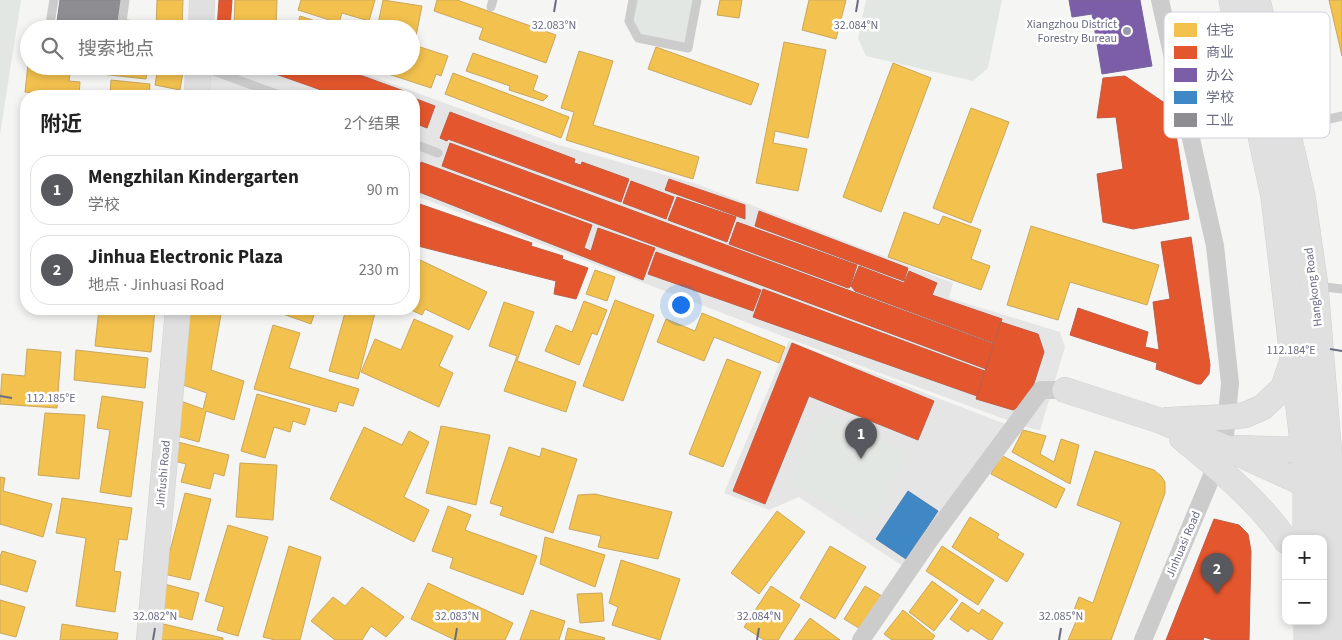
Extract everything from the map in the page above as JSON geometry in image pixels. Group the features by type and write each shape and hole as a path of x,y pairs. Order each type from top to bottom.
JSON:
{"main road":[{"name":"Hangkong Road","path":"1263,138 1275,197 1294,356 1325,457"},
{"name":"Hangkong Road","path":"1288,138 1301,196 1320,344 1327,492 1330,640"},
{"path":"1320,344 1342,378"},
{"name":"Hangkong Road","path":"1309,535 1327,492"},
{"path":"1308,625 1308,640"}],"street":[{"path":"201,20 202,0"},
{"name":"Jinhuasi Road","path":"1160,0 1164,17"},
{"path":"197,90 198,75"},
{"name":"Jinhuasi Road","path":"1143,640 1220,457 1227,417 1230,383 1215,246 1191,138"},
{"name":"Jinfushi Road","path":"149,640 177,315"},
{"path":"1161,421 1245,415 1263,407 1283,388 1294,356"},
{"path":"861,640 928,541 1041,390 1064,390 1161,421 1220,457 1327,492"},
{"path":"1220,457 1325,457"},
{"path":"1220,457 1282,536"}],"lane":[{"path":"51,20 54,0"},
{"path":"122,20 125,0"},
{"path":"633,0 629,21 638,38 688,48 697,0"},
{"path":"224,75 265,90"},
{"path":"420,146 438,153"},
{"path":"1314,286 1342,289"}],"shaded area":[{"path":"0,0 21,0 0,135"},
{"path":"633,0 697,0 688,48 638,38 629,21"},
{"path":"866,0 1002,0 988,68 973,81 866,56 858,38"},
{"path":"206,75 368,75 409,90 205,90"},
{"path":"420,94 559,145 697,184 953,283 949,298 1060,332 1065,347 1040,430 1007,420 420,197"},
{"path":"789,341 1008,425 904,567 799,497 769,510 724,493"},
{"path":"822,413 907,453 875,524 789,485"}],"building: 住宅":[{"path":"157,0 183,0 182,20 156,20"},
{"path":"235,0 277,0 276,20 234,20"},
{"path":"301,0 375,0 369,20 342,13 340,20 330,20 298,10"},
{"path":"383,0 422,6 419,20 379,20"},
{"path":"437,0 457,0 556,35 546,63 479,39 483,28 434,11"},
{"path":"720,0 742,0 739,18 717,15"},
{"path":"809,0 846,0 836,39 802,30"},
{"path":"1329,0 1342,0 1342,56"},
{"path":"300,16 312,20 299,20"},
{"path":"784,42 826,50 808,138 775,131 773,143 807,149 798,191 756,183"},
{"path":"420,47 448,56 441,76 436,74 431,88 391,75 420,75"},
{"path":"656,47 759,84 751,105 648,69"},
{"path":"579,51 613,61 593,125 699,157 693,179 566,140 574,112 561,108"},
{"path":"473,53 538,76 533,90 548,96 543,101 509,90 510,86 466,71"},
{"path":"893,63 931,78 881,212 843,197"},
{"path":"453,73 569,117 561,138 445,94"},
{"path":"27,75 70,75 69,81 80,82 79,90 25,90"},
{"path":"110,75 147,75 146,79"},
{"path":"157,75 182,75 180,90 155,85"},
{"path":"111,80 150,84 150,90 110,90"},
{"path":"971,108 1009,122 971,223 933,208"},
{"path":"904,212 939,225 943,216 981,230 971,259 990,266 981,290 888,257"},
{"path":"1031,226 1159,265 1147,305 1070,282 1058,320 1007,305"},
{"path":"420,260 487,292 469,330 425,309 422,315 420,314"},
{"path":"595,270 615,277 607,301 586,294"},
{"path":"615,300 654,315 623,401 583,386"},
{"path":"584,301 607,310 597,335 592,333 579,365 545,351 556,325 572,332"},
{"path":"504,302 534,312 517,361 576,382 566,412 504,391 517,356 489,346"},
{"path":"702,313 785,347 779,363 714,337 704,361 657,342 666,319 695,331"},
{"path":"98,315 154,315 151,352 95,346"},
{"path":"188,315 221,315 211,370 244,381 234,420 206,411 199,442 170,434 172,398 203,409 207,393 180,384 186,362 181,361"},
{"path":"286,315 314,315 311,324"},
{"path":"344,315 374,315 358,379 329,371"},
{"path":"414,319 453,336 439,366 453,373 439,407 361,372 375,339 401,350"},
{"path":"273,325 300,333 289,368 359,389 353,406 339,402 336,412 254,389"},
{"path":"27,349 61,352 57,408 0,404 2,374 25,376"},
{"path":"76,350 148,358 145,388 74,380"},
{"path":"727,359 761,372 723,467 689,454"},
{"path":"257,394 310,409 305,425 293,421 290,432 274,427 265,458 241,451"},
{"path":"102,396 143,402 131,497 100,492 110,430 97,428"},
{"path":"45,413 85,415 79,479 38,475"},
{"path":"441,426 490,435 476,505 426,493"},
{"path":"364,427 402,445 409,431 429,442 404,497 429,510 414,542 330,499"},
{"path":"1023,430 1046,436 1040,454 1054,462 1061,439 1079,445 1070,484 1012,452"},
{"path":"178,442 229,455 224,476 214,473 210,489 181,482 186,464 174,461"},
{"path":"509,447 540,457 542,448 577,459 553,533 500,515 503,507 490,503"},
{"path":"1095,451 1154,470 1165,482 1165,493 1111,640 1068,640 1078,617 1072,615 1079,597 1093,603 1121,522 1077,505"},
{"path":"1001,455 1065,489 1056,508 991,474"},
{"path":"240,463 277,465 273,520 236,517"},
{"path":"0,477 5,478 3,491 52,504 43,537 0,524"},
{"path":"185,493 211,499 190,580 164,574"},
{"path":"595,494 672,512 658,559 598,547 601,536 569,529 578,495"},
{"path":"62,498 132,508 127,540 119,539 114,571 121,572 115,612 76,606 86,538 56,533"},
{"path":"448,506 471,515 465,530 537,556 523,595 450,568 453,558 432,551"},
{"path":"777,511 805,532 759,594 731,573"},
{"path":"970,517 999,534 997,538 1024,554 1007,582 952,547"},
{"path":"228,525 268,537 238,636 217,630 224,607 205,601"},
{"path":"545,537 605,555 595,587 540,564"},
{"path":"289,546 321,557 300,640 275,640 263,637"},
{"path":"830,546 866,567 835,619 800,598"},
{"path":"942,546 994,580 978,605 926,571"},
{"path":"2,551 36,561 27,592 0,584 0,557"},
{"path":"621,560 680,579 660,640 612,625 618,607 609,603"},
{"path":"932,581 958,600 934,631 909,612"},
{"path":"428,583 513,623 505,640 455,640 411,619"},
{"path":"164,584 199,593 192,620 157,611"},
{"path":"771,586 800,605 778,640 764,640 744,627"},
{"path":"865,586 882,596 862,630 844,619"},
{"path":"362,587 404,617 386,637 371,626 362,640 335,640 311,621 333,597 345,606"},
{"path":"602,593 604,621 580,623 577,594"},
{"path":"0,600 25,607 16,637 0,633"},
{"path":"962,602 979,614 982,609 1003,623 992,640 971,628 968,632 950,619"},
{"path":"531,610 565,621 559,640 520,640"},
{"path":"903,610 935,636 932,640 892,640 884,634"},
{"path":"810,618 840,640 794,640"},
{"path":"159,623 223,638 223,640 155,640"},
{"path":"62,624 118,633 117,640 60,640"},
{"path":"568,628 605,638 604,640 565,640"}],"building: 商业":[{"path":"219,0 232,0 231,20 218,20"},
{"path":"278,75 360,75 401,90 321,90"},
{"path":"1125,76 1164,103 1164,138 1177,138 1189,219 1133,229 1103,222 1097,174 1123,169 1116,117 1097,118 1103,78"},
{"path":"420,100 435,106 427,128 420,125"},
{"path":"450,112 575,159 574,163 581,165 582,162 629,179 621,202 448,139 447,141 440,138"},
{"path":"450,143 994,344 986,369 442,166"},
{"path":"421,162 592,225 584,248 591,251 598,228 655,248 643,280 420,192"},
{"path":"669,179 745,205 745,219 665,190"},
{"path":"631,181 674,197 666,219 623,203"},
{"path":"677,197 736,217 727,242 668,220"},
{"path":"420,204 532,243 531,246 563,256 562,259 588,268 576,299 554,294 556,281 420,247"},
{"path":"759,211 908,268 904,281 755,226"},
{"path":"737,222 857,265 850,287 848,288 729,244"},
{"path":"1191,237 1210,365 1209,374 1201,384 1156,369 1157,363 1070,335 1078,308 1148,332 1145,347 1159,350 1153,302 1170,299 1161,242"},
{"path":"656,252 761,290 753,311 648,274"},
{"path":"859,266 904,283 909,271 937,283 932,295 1002,319 994,343 855,291 851,286"},
{"path":"763,289 985,371 977,396 753,317"},
{"path":"1001,322 1038,334 1044,352 1028,402 1013,410 976,399"},
{"path":"792,343 934,401 918,440 809,396 765,504 733,491"},
{"path":"1214,519 1239,525 1248,534 1251,551 1249,640 1213,640 1204,637 1203,640 1166,640"}],"building: 办公":[{"path":"1069,0 1140,0 1152,66 1102,74 1092,14 1072,17"}],"building: 学校":[{"path":"908,491 938,511 906,559 876,539"}],"building: 工业":[{"path":"60,0 121,0 118,20 57,20"}],"place":[{"name":"Xiangzhou District Forestry Bureau","path":"1127,31"},
{"name":"Mengzhilan Kindergarten","path":"861,459"},
{"name":"Jinhua Electronic Plaza","path":"1217,594"}]}
